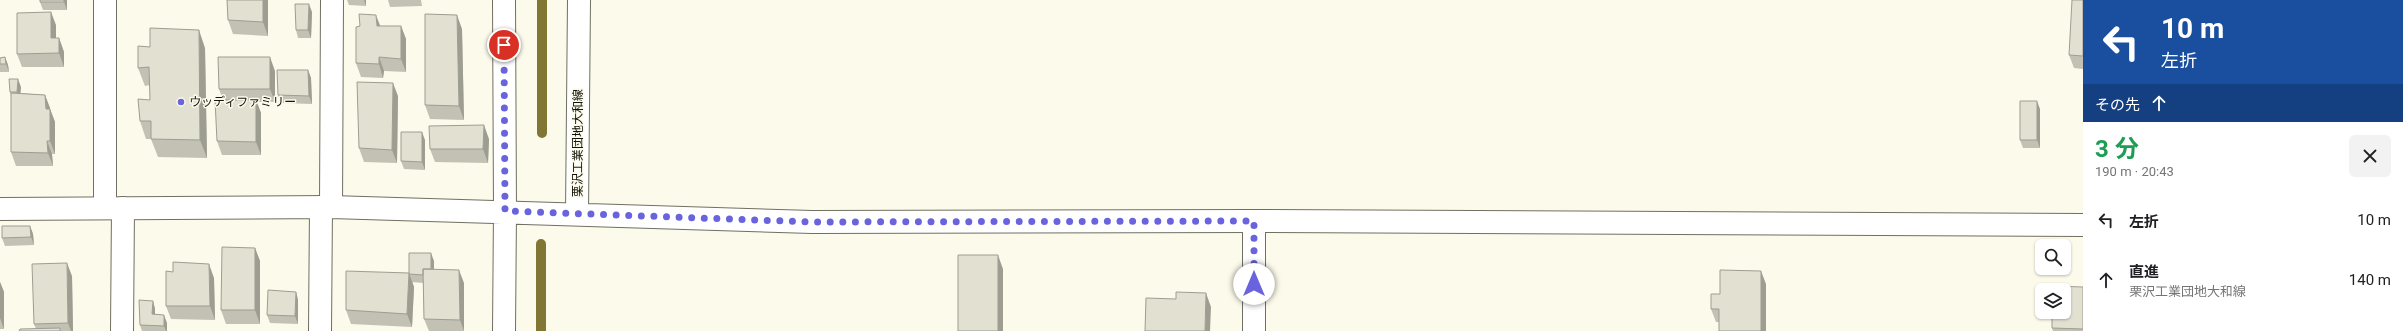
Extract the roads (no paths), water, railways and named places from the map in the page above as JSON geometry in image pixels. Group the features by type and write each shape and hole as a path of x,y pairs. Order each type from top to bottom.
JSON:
{"street":[{"path":"105,0 114,208 122,331"},
{"path":"320,331 326,207 332,0"},
{"path":"504,0 504,331"},
{"name":"栗沢工業団地大和線","path":"0,209 326,207 577,213 579,0"},
{"path":"577,213 812,222 1254,221 2083,225"},
{"path":"1254,221 1254,331"}],"waterway":[{"path":"542,0 542,133"},
{"path":"541,244 541,331"}],"place":[{"name":"ウッディファミリー","path":"181,102"}]}
